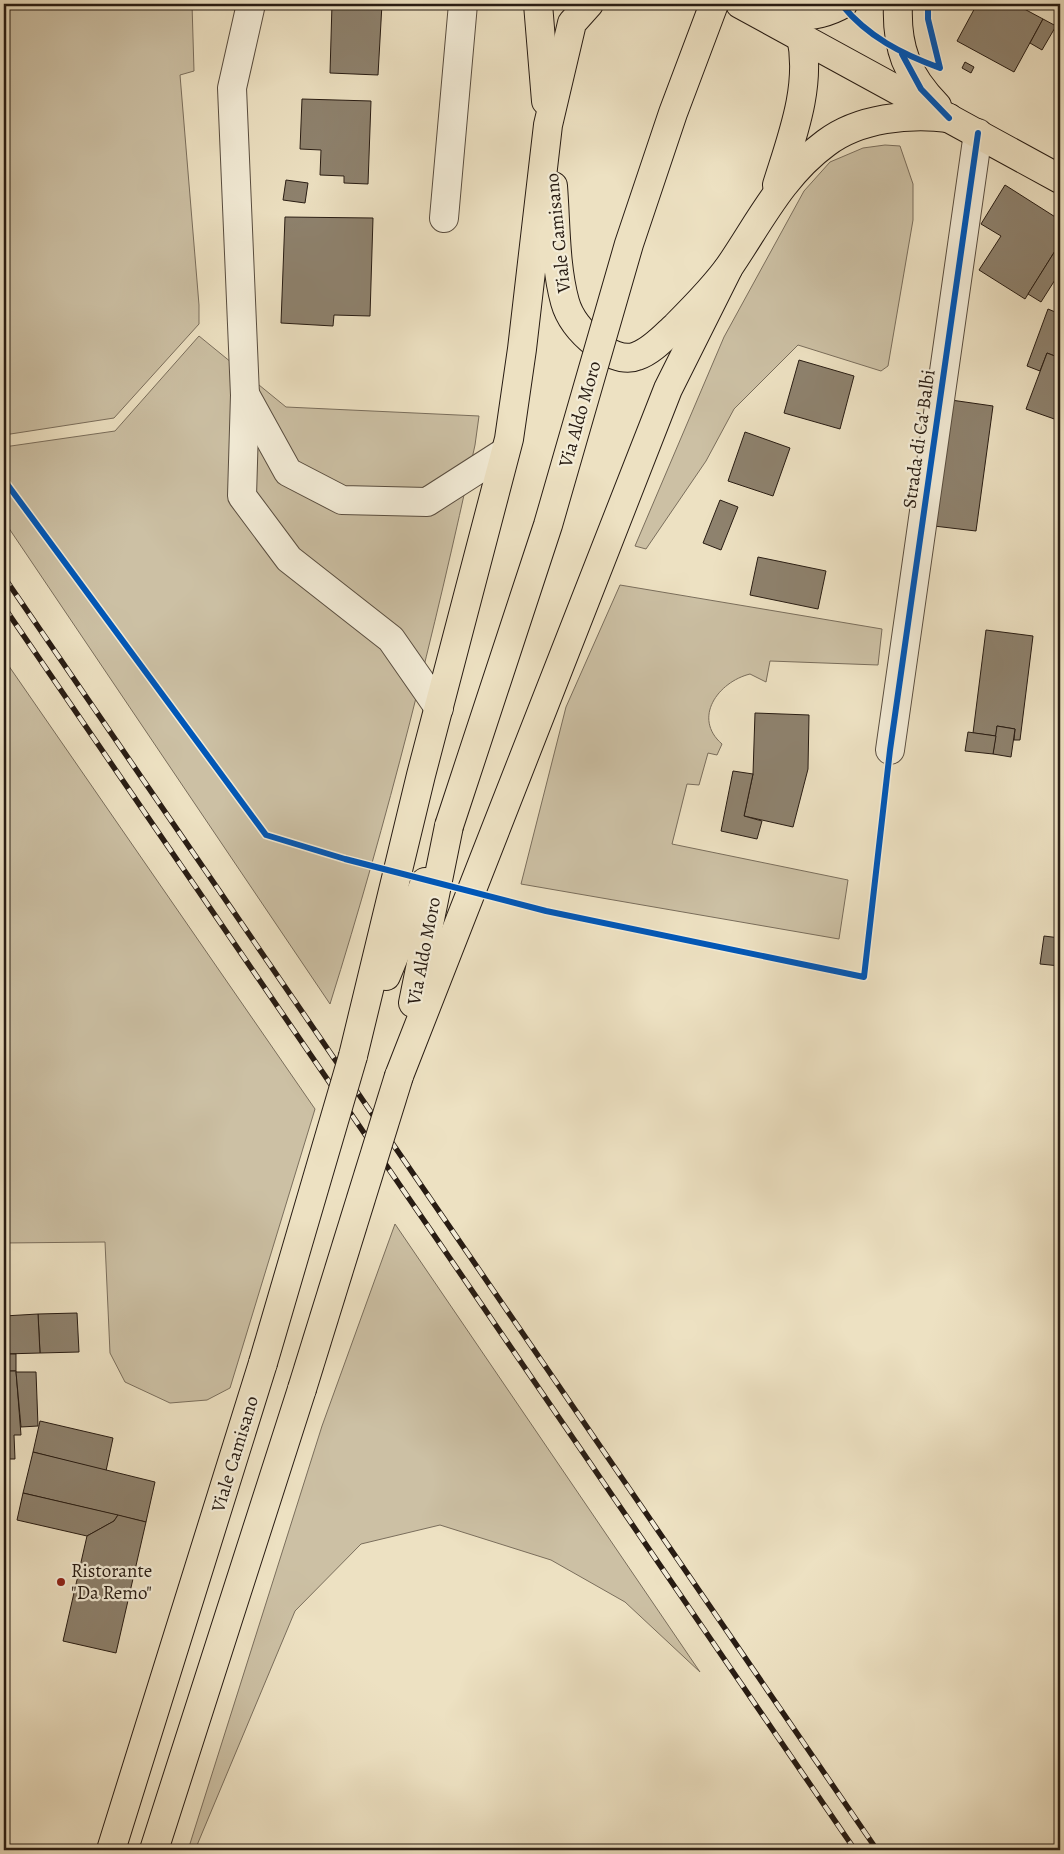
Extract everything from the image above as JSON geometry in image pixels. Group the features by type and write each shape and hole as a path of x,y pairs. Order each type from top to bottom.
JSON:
{"main road":[{"name":"Viale Camisano","path":"538,4 565,302 580,331 606,353 637,357 660,340 689,313 728,269 773,198 802,162 827,142 857,126 928,116 949,118"},
{"name":"Viale Camisano","path":"548,125 572,23 589,4"},
{"name":"Via Aldo Moro","path":"353,1056 449,826 548,525 629,244 673,114 714,4"},
{"path":"750,8 794,17 828,10 843,4"},
{"path":"898,4 898,35 902,54 921,89 949,118"},
{"path":"750,8 1060,179"},
{"name":"Viale Camisano","path":"773,198 792,135 804,78 804,50 800,36"},
{"path":"353,1056 421,775 505,452 522,349 548,125"},
{"path":"154,1850 302,1389 399,1076 668,389 728,269"},
{"name":"Via Aldo Moro","path":"399,1076 449,826"},
{"name":"Viale Camisano","path":"111,1850 263,1363 353,1056"}],"street":[{"path":"251,4 232,88 245,395 242,496 290,560 391,639 439,708"},
{"path":"444,218 463,4"},
{"name":"Strada di Ca' Balbi","path":"890,750 978,133"},
{"path":"245,395 288,472 342,500 427,502 505,452"}],"shaded area":[{"path":"4,4 192,4 194,71 180,75 199,324 114,418 4,435"},
{"path":"885,145 900,146 913,184 913,220 888,366 881,371 798,345 734,409 706,461 646,549 635,546 724,337 804,191 830,162 863,148"},
{"path":"199,336 286,407 479,416 475,445 459,516 409,726 391,796 330,1004 4,521 4,447 115,431"},
{"path":"620,585 882,629 878,665 770,661 766,682 750,674 738,678 719,693 709,713 709,723 713,734 722,744 717,755 708,753 699,785 687,784 672,844 848,880 839,939 521,884 566,707"},
{"path":"4,659 315,1109 230,1388 207,1400 170,1403 125,1382 110,1353 105,1242 4,1243"},
{"path":"395,1224 700,1672 625,1602 551,1560 440,1525 361,1544 295,1611 195,1850 188,1850 322,1426"}],"building":[{"path":"332,4 382,4 378,75 330,73"},
{"path":"977,4 1015,4 1043,19 1014,72 957,41"},
{"path":"1043,19 1056,26 1042,50 1030,43"},
{"path":"965,62 974,67 971,73 962,68"},
{"path":"302,99 371,101 368,184 344,183 344,176 320,175 321,150 300,149"},
{"path":"286,180 308,183 305,203 283,200"},
{"path":"1005,185 1060,220 1060,243 1025,299 979,270 1001,236 981,224"},
{"path":"285,217 373,218 370,316 334,315 333,326 281,323"},
{"path":"1060,243 1060,272 1041,302 1028,294"},
{"path":"1048,309 1060,314 1060,358 1047,353 1040,371 1027,366"},
{"path":"1047,353 1060,358 1060,421 1026,409"},
{"path":"799,360 854,376 840,429 784,413"},
{"path":"951,400 993,406 976,531 934,526"},
{"path":"745,432 790,448 773,496 728,481"},
{"path":"720,500 738,507 721,550 703,543"},
{"path":"758,557 826,571 818,609 750,595"},
{"path":"986,630 1033,636 1020,740 1014,740 1015,729 997,726 996,736 973,733"},
{"path":"755,713 809,715 808,769 793,827 744,816 753,774"},
{"path":"997,726 1015,729 1011,757 993,754"},
{"path":"968,732 996,736 993,754 965,751"},
{"path":"733,771 753,774 744,816 762,821 757,839 721,831"},
{"path":"1044,936 1060,938 1060,966 1040,964"},
{"path":"77,1313 79,1352 40,1353 38,1314"},
{"path":"38,1314 40,1353 4,1354 4,1316"},
{"path":"4,1354 16,1354 16,1371 4,1371"},
{"path":"4,1371 16,1371 21,1435 14,1435 15,1459 4,1459"},
{"path":"16,1372 36,1372 38,1426 21,1427"},
{"path":"40,1421 113,1438 106,1471 33,1452"},
{"path":"33,1452 155,1482 146,1522 23,1493"},
{"path":"23,1493 118,1515 114,1521 87,1536 17,1520"},
{"path":"118,1515 146,1522 116,1653 63,1641 87,1536 114,1521"}],"railway":[{"path":"4,577 877,1850"},
{"path":"4,607 855,1850"}],"cycle path":[{"path":"842,5 863,26 886,43 912,57 940,68 928,19 928,4"},
{"path":"902,54 921,89 949,118"},
{"path":"4,480 266,835 345,859 546,911 864,977 890,750 978,133"}],"place":[{"name":"Ristorante \"Da Remo\"","path":"61,1582"}]}
